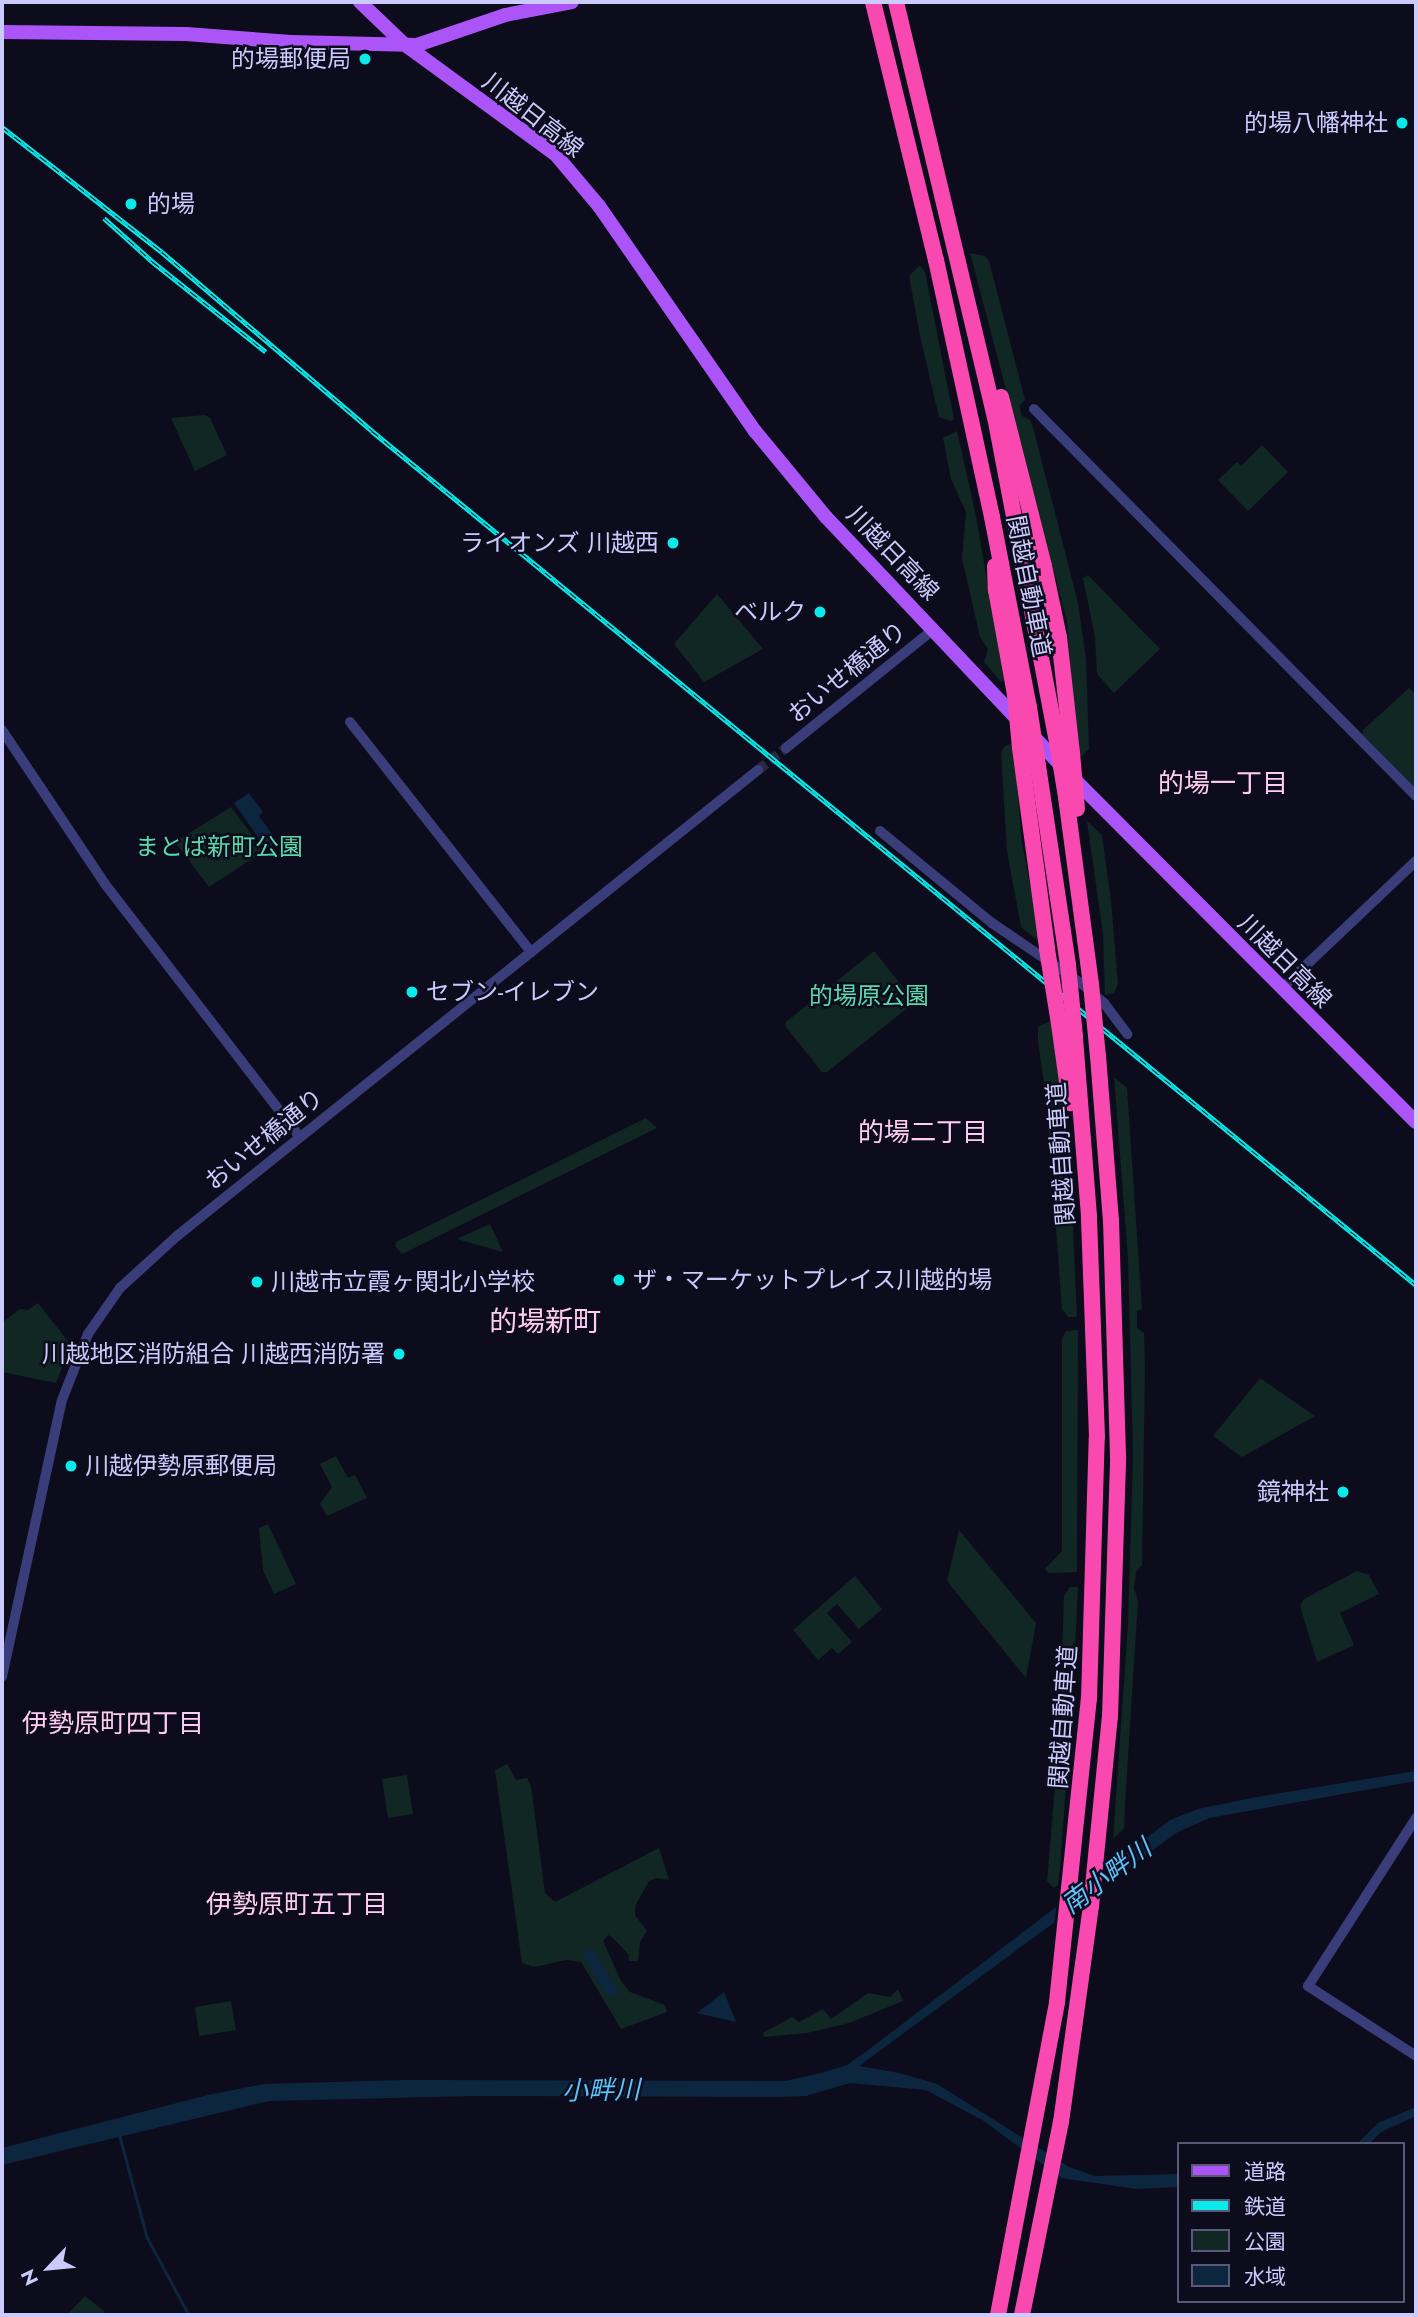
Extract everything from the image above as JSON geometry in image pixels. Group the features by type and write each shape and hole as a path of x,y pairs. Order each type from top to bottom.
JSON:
{"highway":[{"name":"関越自動車道","path":"873,2 936,260 992,517 1028,707 1068,965 1089,1216 1097,1437 1089,1699 1072,1883 1057,2002 1036,2127 999,2315"},
{"name":"関越自動車道","path":"896,2 958,255 1003,457 1056,736 1072,803 1098,1057 1111,1221 1118,1456 1110,1717 1091,1906 1059,2138 1022,2315"},
{"path":"958,255 983,328 1044,566 1059,637 1072,753 1072,803"},
{"path":"992,517 996,590 1015,695 1047,949 1089,1216"}],"main road":[{"name":"川越日高線","path":"360,2 404,44 548,149 570,171 605,214 774,456 826,517 1072,778 1416,1122"},
{"path":"2,32 173,34 336,44 430,43 473,24 572,2"}],"street":[{"path":"1034,408 1416,796"},
{"name":"おいせ橋通り","path":"786,748 934,629"},
{"path":"350,722 531,952"},
{"path":"2,730 105,884 300,1137"},
{"name":"おいせ橋通り","path":"2,1677 62,1400 88,1334 108,1302 136,1271 758,770"},
{"path":"880,831 992,923 1082,984 1104,1003 1127,1034"},
{"path":"1281,989 1416,861"},
{"path":"1416,1818 1308,1986 1416,2056"}],"green space":[{"path":"970,253 985,256 989,261 1025,400 1019,406 1022,416 1030,420 1033,427 1078,603 1086,659 1089,749 1082,756 1077,756 1067,621"},
{"path":"920,265 925,272 954,419 951,421 939,417 920,336 909,276"},
{"path":"205,415 210,418 227,455 195,471 171,418"},
{"path":"957,431 976,516 1004,680 1001,682 984,662 988,649 980,637 962,558 966,512 951,479 943,438"},
{"path":"1262,445 1288,472 1248,511 1218,480 1237,462 1241,466"},
{"path":"1088,575 1160,649 1114,693 1097,674 1095,637 1083,578"},
{"path":"717,594 763,649 704,682 674,644"},
{"path":"1409,688 1416,695 1416,789 1362,734 1363,730"},
{"path":"1015,742 1021,837 1041,943 1021,927 1007,851 1001,752 1005,746"},
{"name":"まとば新町公園","path":"231,807 264,851 209,887 175,842"},
{"path":"1087,821 1102,835 1111,901 1118,984 1114,993 1105,995 1103,934"},
{"name":"的場原公園","path":"874,951 915,1002 827,1072 822,1072 785,1026 786,1022"},
{"path":"1052,1020 1071,1184 1077,1317 1068,1317 1062,1309 1047,1105 1038,1042 1038,1027"},
{"path":"1114,1077 1127,1088 1142,1309 1137,1311 1137,1328 1144,1333 1145,1367 1142,1565 1136,1572 1134,1588 1138,1601 1124,1828 1113,1839 1128,1625 1133,1455 1128,1258"},
{"path":"646,1118 657,1128 402,1254 395,1246 396,1242"},
{"path":"490,1224 503,1252 457,1239"},
{"path":"38,1303 71,1345 56,1383 2,1372 2,1323 20,1309 28,1310"},
{"path":"1078,1330 1077,1572 1048,1573 1045,1569 1062,1551 1062,1338 1066,1331"},
{"path":"1260,1378 1315,1416 1242,1457 1213,1436"},
{"path":"336,1456 348,1478 355,1475 367,1498 327,1516 320,1504 332,1487 320,1464"},
{"path":"268,1524 296,1584 274,1594 263,1570 259,1528"},
{"path":"959,1530 1036,1623 1026,1678 947,1581"},
{"path":"1357,1571 1369,1575 1379,1594 1340,1613 1354,1645 1317,1662 1300,1606 1304,1599"},
{"path":"855,1576 882,1609 859,1629 837,1604 827,1613 852,1642 838,1654 832,1648 818,1660 793,1630"},
{"path":"1070,1587 1078,1587 1074,1672 1060,1869 1058,1885 1054,1888 1047,1881 1059,1740 1064,1596"},
{"path":"507,1764 516,1780 527,1778 531,1786 545,1893 555,1902 659,1848 669,1880 656,1878 649,1881 635,1906 635,1915 647,1931 640,1942 638,1961 629,1961 628,1954 612,1937 608,1935 603,1941 621,1981 630,1992 665,2005 667,2012 621,2029 581,1962 566,1960 534,1967 522,1963 495,1770"},
{"path":"407,1775 413,1814 388,1818 382,1779"},
{"path":"898,1989 903,2001 849,2023 807,2033 764,2037 763,2033 792,2017 799,2022 823,2009 831,2019 868,1993 890,1997"},
{"path":"231,2001 236,2030 199,2036 195,2007"},
{"path":"85,2296 105,2312 102,2315 67,2315"}],"water":[{"path":"249,793 263,812 259,816 278,842 267,850 234,803"},
{"path":"1416,1771 1416,1781 1209,1818 1176,1833 859,2066 899,2073 937,2084 1069,2167 1095,2176 1176,2174 1176,2187 1137,2189 1061,2178 984,2121 926,2090 850,2083 806,2096 781,2097 473,2096 269,2101 2,2165 2,2148 208,2095 264,2084 404,2080 785,2081 821,2073 847,2065 867,2051 1170,1820 1198,1809"},
{"path":"593,1948 617,1994 605,1994 582,1952"},
{"path":"724,1992 736,2022 697,2013"},
{"path":"1416,2107 1416,2116 1381,2132 1371,2142 1359,2142 1378,2123"}],"pier":[{"path":"1110,1860 1107,1886 1054,1927 1057,1901"}],"waterway":[{"path":"119,2133 147,2237 189,2315"}],"tunnel":[{"path":"758,770 786,748"}],"railway":[{"path":"2,127 162,252 372,431 1416,1285"},
{"path":"104,218 153,262 266,352"}],"place":[{"name":"的場郵便局","path":"365,59"},
{"name":"的場八幡神社","path":"1402,123"},
{"name":"的場","path":"131,204"},
{"name":"ライオンズ 川越西","path":"673,543"},
{"name":"ベルク","path":"820,612"},
{"name":"セブン-イレブン","path":"412,992"},
{"name":"ザ・マーケットプレイス川越的場","path":"619,1280"},
{"name":"川越市立霞ヶ関北小学校","path":"257,1282"},
{"name":"川越地区消防組合 川越西消防署","path":"399,1354"},
{"name":"川越伊勢原郵便局","path":"71,1466"},
{"name":"鏡神社","path":"1343,1492"}],"district":[{"name":"的場一丁目","path":"1223,784"},
{"name":"的場二丁目","path":"923,1133"},
{"name":"的場新町","path":"545,1322"},
{"name":"伊勢原町四丁目","path":"113,1724"},
{"name":"伊勢原町五丁目","path":"297,1905"}],"water label":[{"name":"南小畔川","path":"1107,1877"},
{"name":"小畔川","path":"601,2091"}]}
